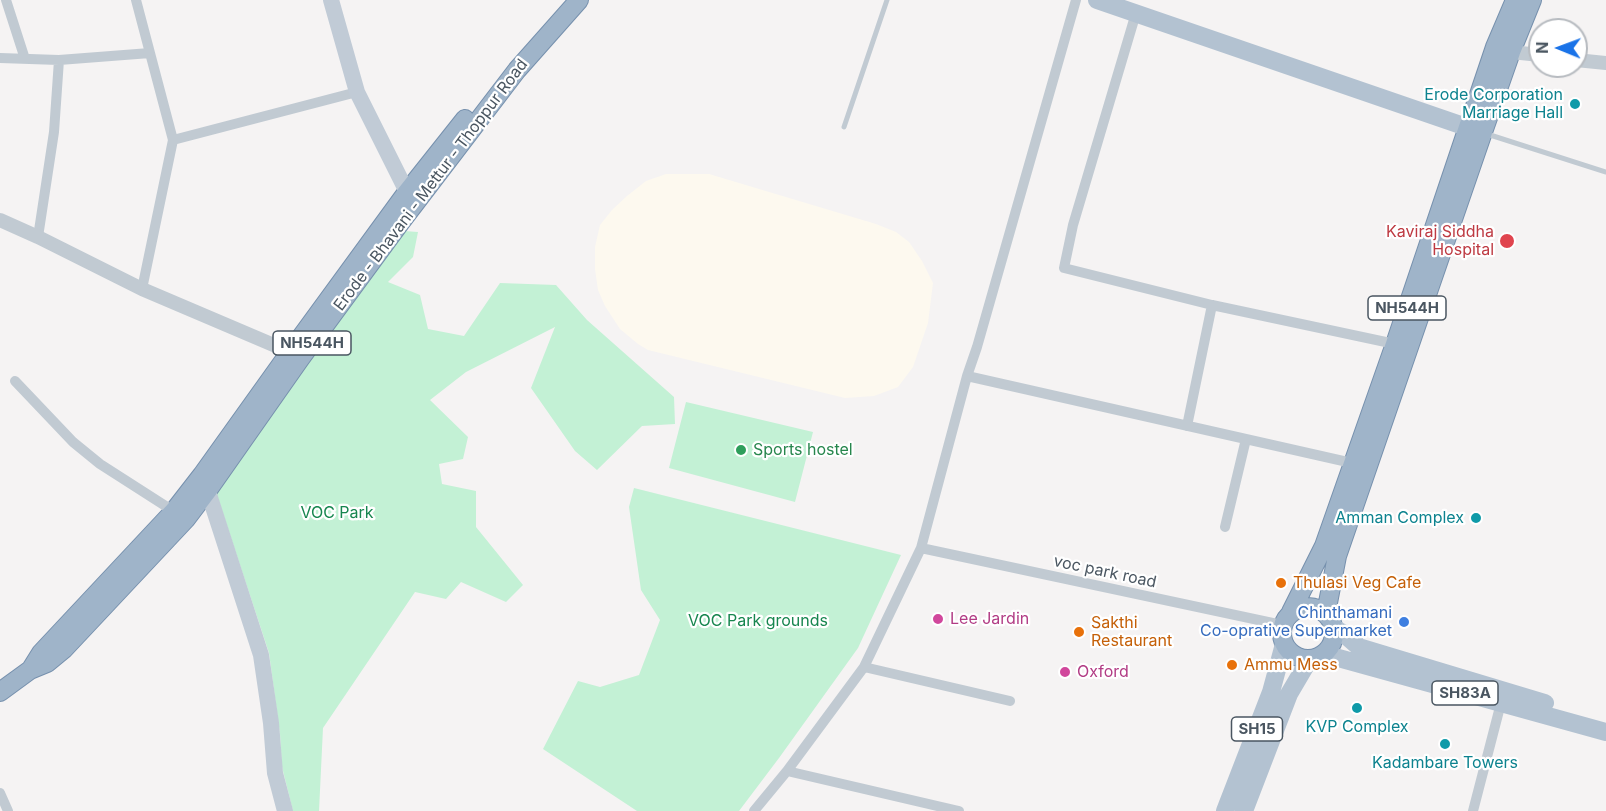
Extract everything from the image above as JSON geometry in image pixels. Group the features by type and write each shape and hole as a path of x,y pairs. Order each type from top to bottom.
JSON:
{"highway":[{"name":"Erode - Bhavani - Mettur - Thoppur Road","path":"0,692 30,670 41,653 180,515 510,63 565,0"},
{"name":"Erode - Bhavani - Mettur - Thoppur Road","path":"411,198 517,70 579,0"},
{"name":"NH544H","path":"1317,657 1332,643 1335,634 1330,621 1337,556 1503,49 1515,0"},
{"name":"NH544H","path":"1503,49 1532,0"},
{"name":"NH544H","path":"1286,619 1324,546 1395,344 1475,130"},
{"path":"1317,657 1297,657 1287,650 1282,638 1286,619 1297,608 1305,606 1320,609 1330,621"}],"main road":[{"path":"331,0 357,92 411,198"},
{"path":"1097,0 1475,130"},
{"path":"205,483 261,656 271,723 275,773 285,811"},
{"name":"SH83A","path":"1330,621 1359,647 1606,721"},
{"name":"SH15","path":"1225,811 1271,692 1284,644"},
{"name":"SH83A","path":"1317,657 1606,732"},
{"name":"SH15","path":"1244,811 1289,694 1317,657"}],"street":[{"path":"6,0 25,59"},
{"path":"136,0 173,140 142,290"},
{"path":"754,811 787,771 864,667 921,548 967,376 1076,0"},
{"path":"1136,13 1073,225 1064,268 1212,305 1395,344"},
{"path":"1503,49 1528,53"},
{"path":"0,58 59,60 150,53"},
{"path":"38,237 54,132 59,60"},
{"path":"1588,61 1606,63"},
{"path":"173,140 357,92"},
{"path":"0,220 142,290 295,355"},
{"path":"1187,426 1212,305"},
{"path":"967,376 1352,463"},
{"path":"15,381 73,442 91,457 180,515"},
{"path":"1225,527 1246,439"},
{"name":"voc park road","path":"921,548 1286,619"},
{"path":"864,667 1010,701"},
{"path":"1473,811 1501,703"},
{"path":"787,771 959,811"},
{"path":"0,793 8,811"}],"lane":[{"path":"844,127 887,0"},
{"path":"1475,130 1606,172"}],"shaded area":[{"path":"666,174 709,174 876,224 896,232 909,242 933,283 928,323 913,367 898,387 874,396 845,398 648,350 620,329 598,290 595,247 600,225 612,210 646,181"}],"green space":[{"name":"VOC Park","path":"404,231 418,232 413,257 388,282 420,295 428,329 464,336 500,283 556,285 587,320 674,397 675,424 642,426 597,470 575,451 531,388 555,327 466,372 430,400 468,437 463,459 439,464 442,484 476,491 476,527 523,585 506,602 461,582 446,599 415,592 323,728 319,811 293,811 282,767 269,653 215,489"},
{"name":"Sports hostel","path":"686,402 813,432 795,502 669,468"},
{"name":"VOC Park grounds","path":"634,488 901,555 858,648 739,811 637,811 543,749 578,681 600,687 639,675 660,620 641,590 629,507"}],"place":[{"name":"Erode Corporation Marriage Hall","path":"1575,104"},
{"name":"Kaviraj Siddha Hospital","path":"1507,241"},
{"name":"Sports hostel","path":"741,450"},
{"name":"Amman Complex","path":"1476,518"},
{"name":"Thulasi Veg Cafe","path":"1281,583"},
{"name":"Lee Jardin","path":"938,619"},
{"name":"Chinthamani Co-oprative Supermarket","path":"1404,622"},
{"name":"Sakthi Restaurant","path":"1079,632"},
{"name":"Ammu Mess","path":"1232,665"},
{"name":"Oxford","path":"1065,672"},
{"name":"KVP Complex","path":"1357,708"},
{"name":"Kadambare Towers","path":"1445,744"}]}
